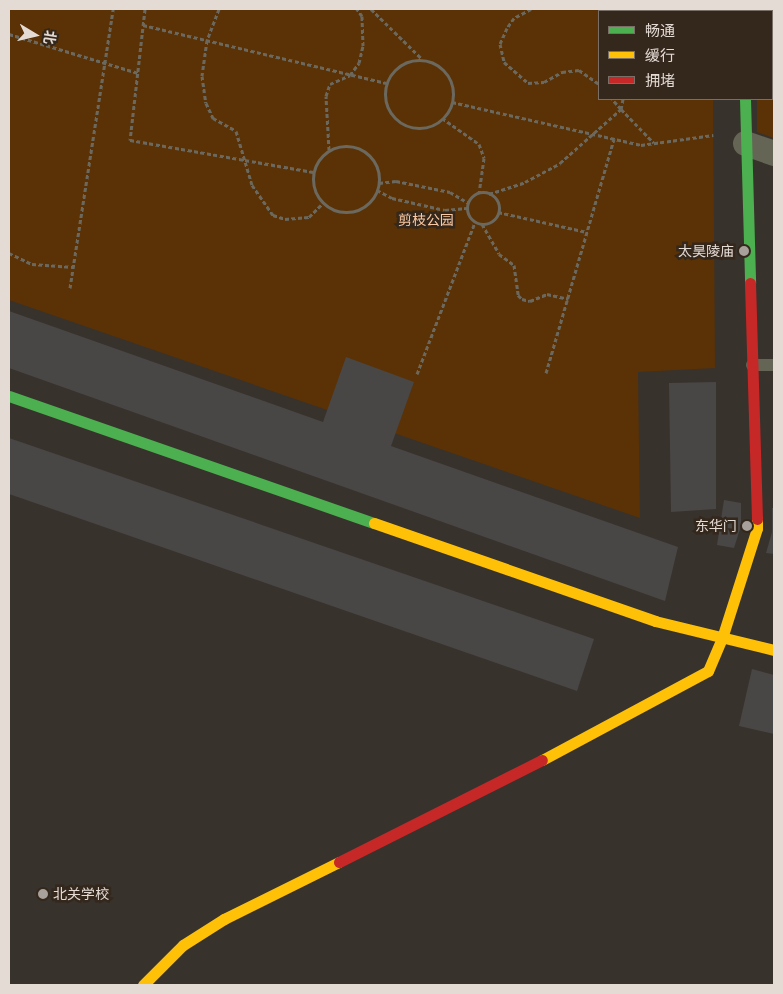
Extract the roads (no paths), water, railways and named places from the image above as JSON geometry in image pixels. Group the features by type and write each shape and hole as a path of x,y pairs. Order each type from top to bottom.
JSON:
{"street":[{"path":"143,985 183,946 224,919 620,720 708,671 722,638 757,528 745,100"},
{"path":"745,143 774,152"},
{"path":"9,396 655,621 774,650"}],"lane":[{"path":"752,365 774,365"}],"place":[{"name":"太昊陵庙","path":"744,251"},
{"name":"东华门","path":"747,526"},
{"name":"北关学校","path":"43,894"}],"park label":[{"name":"剪枝公园","path":"426,220"}]}
